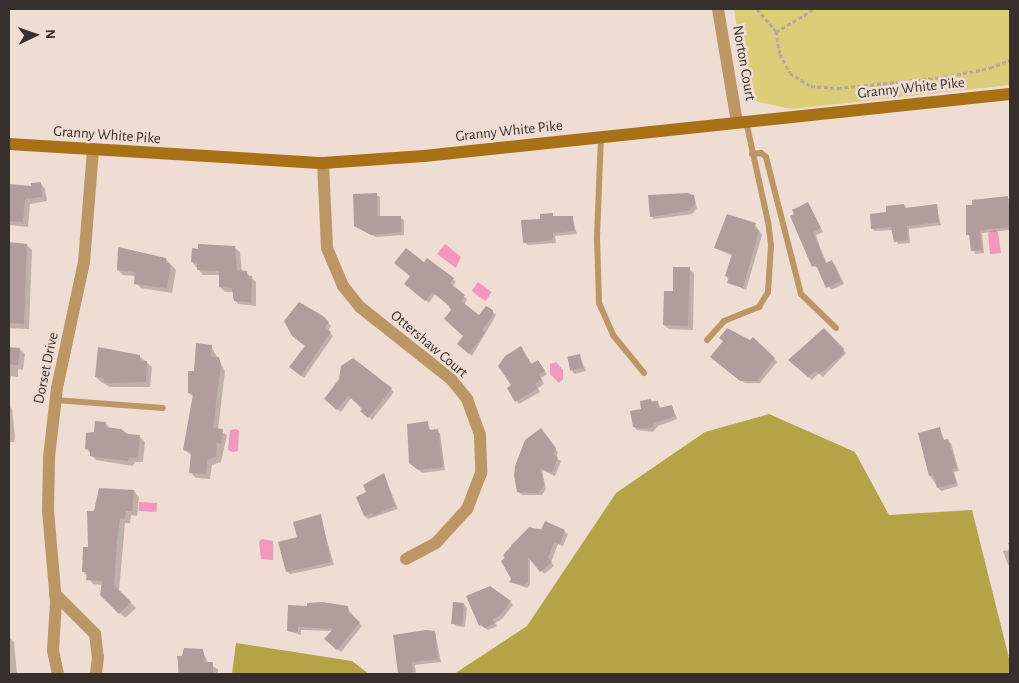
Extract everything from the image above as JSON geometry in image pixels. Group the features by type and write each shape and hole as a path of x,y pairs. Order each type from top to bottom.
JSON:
{"main road":[{"name":"Granny White Pike","path":"9,144 93,151 323,163 601,137 1010,94"}],"street":[{"name":"Norton Court","path":"718,9 742,122"},
{"name":"Dorset Drive","path":"58,674 53,636 55,594 48,485 55,400 84,262 93,151"},
{"name":"Ottershaw Court","path":"323,163 327,248 343,286 360,307 451,379 467,399 480,435 481,473 468,509 436,543 406,558"},
{"path":"55,594 95,634 98,657 96,674"}],"lane":[{"path":"707,340 724,321 759,307 768,292 770,232 752,154 742,122"},
{"path":"601,137 597,238 599,303 613,335 644,374"},
{"path":"752,154 761,153 766,157 801,294 836,328"},
{"path":"55,400 163,408"}],"path":[{"path":"756,9 776,32 780,54 790,73 803,83 828,88 952,75 990,68 1010,60"},
{"path":"776,32 814,9"}],"shaded area":[{"path":"734,9 1010,9 1010,85 791,109 759,102 747,95"},
{"path":"995,230 998,232 1001,253 990,254 988,233"},
{"path":"445,244 461,257 456,268 437,254"},
{"path":"478,282 492,292 485,301 472,291"},
{"path":"556,362 563,370 563,379 559,383 550,374 550,364"},
{"path":"769,414 855,452 889,515 972,510 1010,662 1010,674 454,674 527,626 616,493 705,432"},
{"path":"236,429 239,431 238,451 233,452 228,450 230,430"},
{"path":"139,502 157,503 157,512 139,511"},
{"path":"262,539 273,541 273,560 261,559 259,542"},
{"path":"236,643 352,661 369,674 232,674"}],"building":[{"path":"41,182 42,197 25,199 23,222 9,221 9,184 31,186 31,183"},
{"path":"377,193 377,216 401,216 401,232 371,235 354,226 353,194"},
{"path":"687,193 694,195 695,204 688,211 650,217 648,195"},
{"path":"1008,196 1010,227 980,230 982,250 971,251 969,235 966,235 966,205 972,205 972,200"},
{"path":"808,202 821,228 813,232 817,243 826,263 832,260 841,281 826,288 816,265 812,267 790,216 794,214 792,210"},
{"path":"904,204 905,208 937,204 939,222 907,226 908,240 894,242 891,227 871,229 870,214 886,212 886,206"},
{"path":"553,213 553,216 573,216 574,231 553,233 553,240 523,243 521,220 540,219 540,214"},
{"path":"727,214 756,223 754,229 759,230 743,288 727,283 729,277 725,276 732,254 714,248"},
{"path":"9,242 27,244 24,324 9,323"},
{"path":"198,244 235,246 237,270 247,271 247,276 252,276 251,302 234,301 232,288 219,287 219,271 197,270 197,262 191,262 192,248 198,249"},
{"path":"118,247 166,258 166,263 171,264 167,288 134,284 135,272 117,270"},
{"path":"406,248 424,262 427,258 454,278 450,283 465,295 461,301 479,315 486,306 493,310 493,315 482,330 485,332 469,354 457,344 463,336 444,319 451,310 448,305 432,292 425,301 404,284 410,276 394,263"},
{"path":"673,267 690,267 688,326 663,325 664,291 673,291"},
{"path":"299,302 323,316 329,322 325,327 331,332 301,376 289,367 305,346 292,336 284,321"},
{"path":"727,328 750,340 753,337 775,358 757,381 740,381 710,357 723,341 719,338"},
{"path":"824,328 844,349 843,354 819,374 815,371 808,377 788,360"},
{"path":"196,343 212,345 211,357 219,357 221,365 213,428 223,429 221,444 217,443 216,457 207,460 206,474 189,473 191,452 183,450 193,394 188,393 188,371 194,371"},
{"path":"521,346 531,364 538,360 545,371 539,374 542,380 535,384 538,388 515,402 507,388 511,385 498,366 505,356"},
{"path":"9,347 20,348 18,365 9,364"},
{"path":"98,347 140,355 140,360 147,361 146,382 110,383 104,382 104,378 95,377"},
{"path":"580,354 583,368 570,370 567,357"},
{"path":"353,358 392,388 368,418 360,411 363,408 348,396 337,410 324,399 339,379 341,366"},
{"path":"651,399 651,402 658,401 659,408 672,405 675,416 655,423 650,429 633,427 630,411 641,409 640,401"},
{"path":"95,421 106,422 105,427 121,429 127,434 140,435 138,458 130,457 128,461 90,456 90,450 85,449 86,433 94,432"},
{"path":"428,421 429,430 438,429 443,467 418,470 409,463 407,424"},
{"path":"940,427 943,440 948,439 957,468 952,469 956,483 937,488 933,475 929,476 918,433"},
{"path":"541,428 556,448 553,455 558,457 552,473 540,468 544,485 539,493 517,492 514,476 515,466 525,440"},
{"path":"384,473 395,506 373,516 372,513 364,516 356,497 366,492 363,485"},
{"path":"99,488 134,490 132,511 126,511 125,519 120,518 117,540 114,585 131,602 119,614 100,595 102,581 86,580 87,572 82,572 83,547 88,547 87,511 94,511"},
{"path":"321,514 331,562 286,572 278,542 297,537 293,522"},
{"path":"545,521 565,530 560,544 554,542 548,558 552,562 540,572 528,557 528,582 524,585 509,582 511,579 501,561 505,558 503,555 529,527 541,530"},
{"path":"490,586 511,601 499,616 493,619 494,623 484,628 482,624 479,626 466,596"},
{"path":"322,602 348,606 349,613 360,622 337,650 324,639 333,629 298,627 298,632 287,631 288,605 307,606 307,603"},
{"path":"453,602 464,603 462,625 451,624"},
{"path":"426,630 435,631 438,659 412,662 413,672 398,674 393,635"},
{"path":"184,648 203,649 205,662 213,662 213,674 180,674 177,656 182,656"}]}
